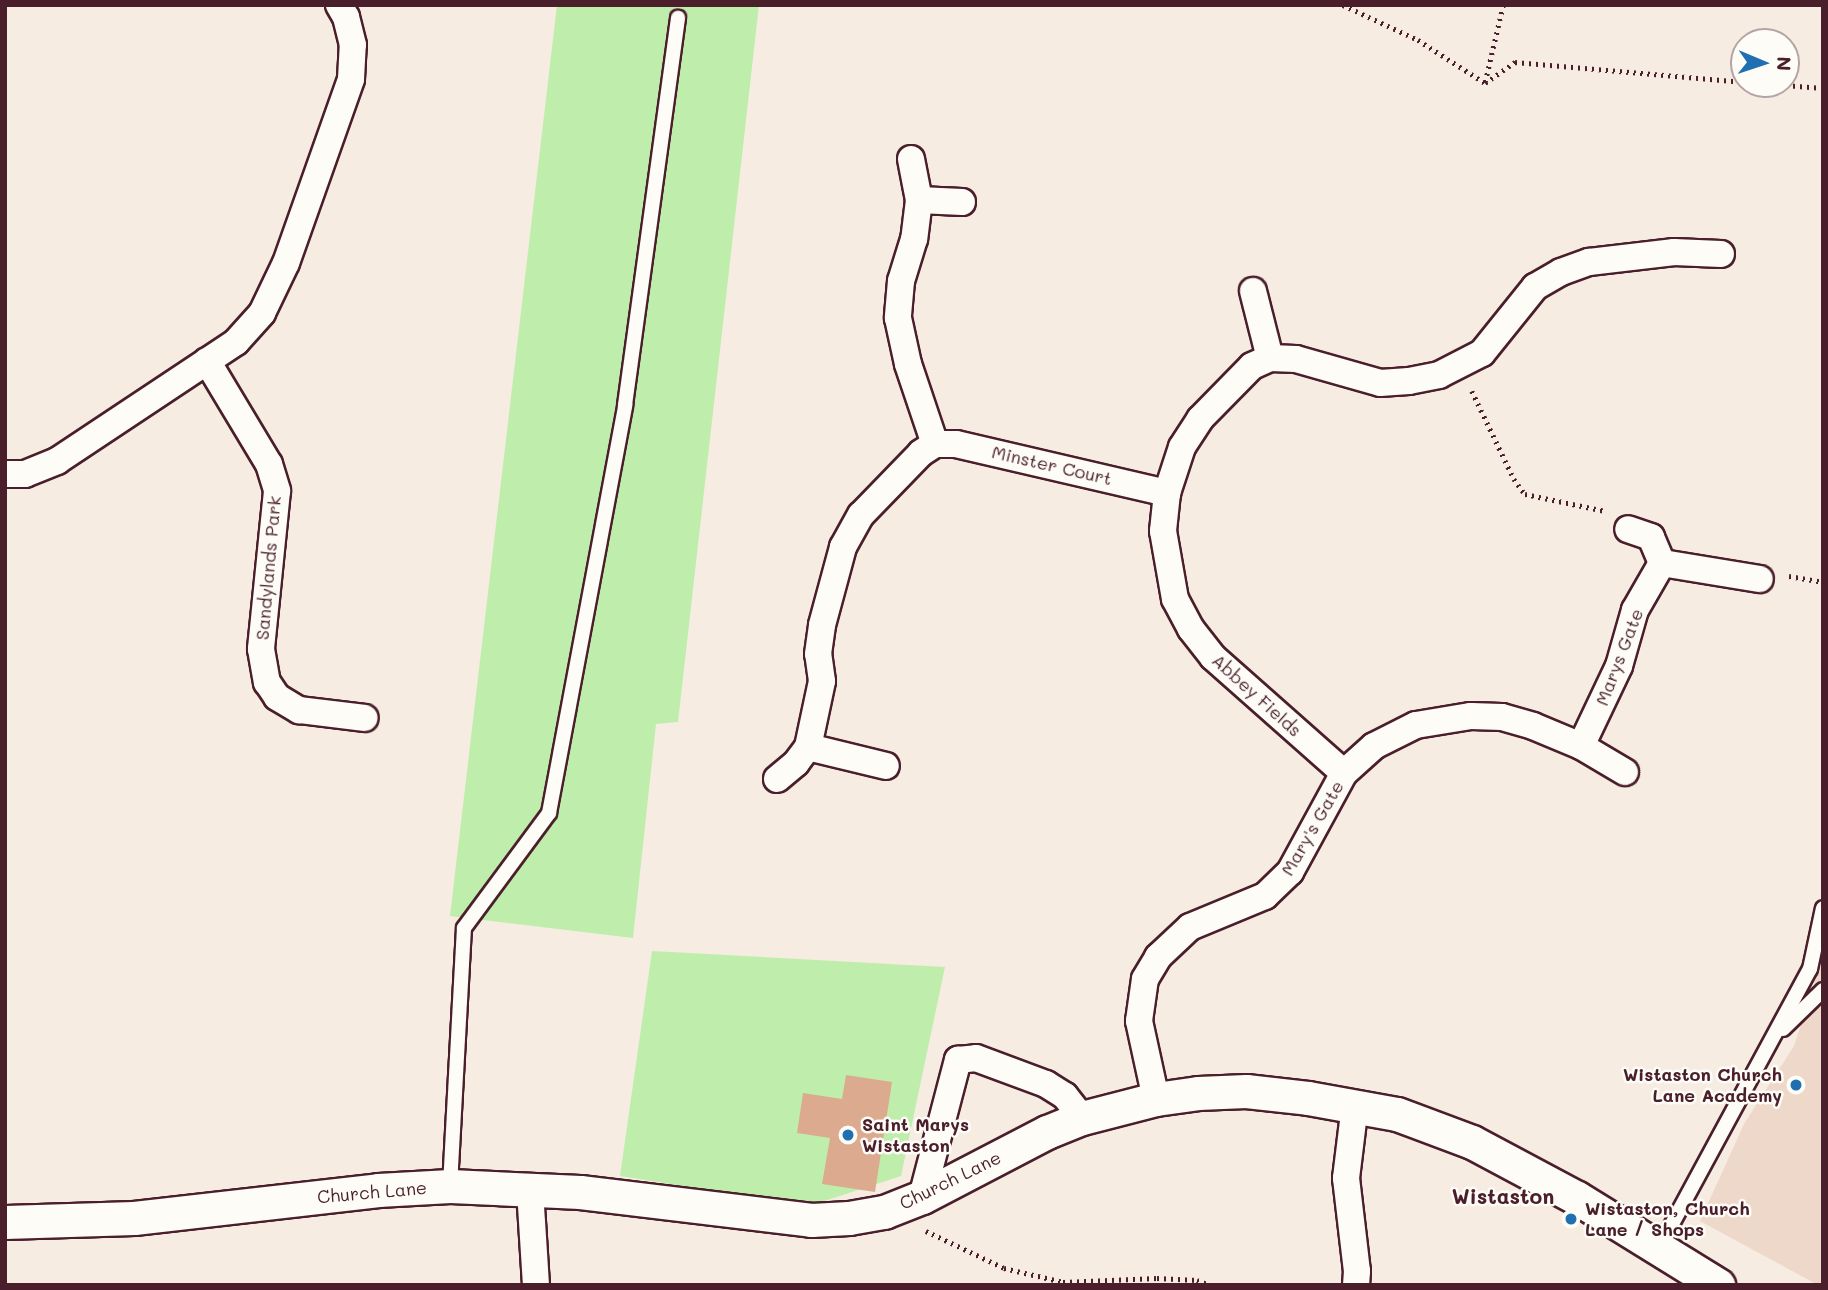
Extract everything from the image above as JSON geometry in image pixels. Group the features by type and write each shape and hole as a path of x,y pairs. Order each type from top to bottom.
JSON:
{"street":[{"path":"5,474 25,474 57,461 236,342 256,320 286,263 351,79 353,45 346,17 339,5"},
{"path":"777,779 796,763 808,747 822,681 818,654 822,625 844,547 861,515 891,481 921,453 935,444 908,364 898,318 901,281 914,239 919,200 911,159"},
{"path":"919,200 962,202"},
{"path":"1253,291 1270,358 1296,359 1380,383 1429,377 1482,353 1535,287 1561,272 1588,262 1674,251 1721,254"},
{"name":"Abbey Fields","path":"1270,358 1252,366 1200,419 1182,447 1167,493 1163,531 1166,563 1175,599 1192,629 1213,657 1344,773"},
{"name":"Sandylands Park","path":"207,361 270,464 276,491 261,649 267,682 277,696 299,710 365,718"},
{"name":"Minster Court","path":"935,444 994,451 1167,493"},
{"path":"1628,529 1651,537 1662,563 1760,579"},
{"name":"Marys Gate","path":"1581,746 1619,666 1635,610 1662,563"},
{"path":"1344,773 1374,746 1394,734 1441,719 1502,717 1533,726 1581,746 1625,772"},
{"path":"808,747 886,766"},
{"name":"Mary's Gate","path":"1156,1100 1139,1021 1145,979 1158,957 1190,927 1265,897 1290,872 1344,773"},
{"path":"922,1197 958,1060 976,1058 1046,1084 1065,1096 1082,1118"},
{"name":"Church Lane","path":"5,1222 134,1218 378,1190 450,1186 579,1192 811,1220 884,1212 922,1197 1047,1132 1082,1118 1198,1093 1246,1091 1355,1105 1397,1114 1472,1142 1528,1170 1718,1285"},
{"path":"1355,1105 1346,1178 1357,1271 1356,1285"},
{"path":"530,1190 536,1285"}],"lane":[{"path":"450,1186 464,928 549,813 625,405 678,18"},
{"path":"1659,1248 1810,969 1823,908"},
{"path":"1770,1043 1823,990"}],"path":[{"path":"1343,5 1419,40 1485,83"},
{"path":"1485,83 1503,5"},
{"path":"1485,83 1515,62 1730,81"},
{"path":"1800,86 1823,88"},
{"path":"1460,365 1514,479 1525,494 1615,513 1628,529"},
{"path":"884,1212 1004,1268 1063,1282 1157,1278 1197,1280 1210,1285"}],"shaded area":[{"name":"Wistaston Church Lane Academy","path":"1823,957 1823,1285 1818,1285 1700,1221 1744,1124 1794,1046"}],"green space":[{"path":"557,5 759,5 678,722 656,724 633,938 450,916"},
{"path":"652,951 945,967 901,1176 809,1206 620,1176"}],"building":[{"name":"Saint Marys Wistaston","path":"846,1075 892,1082 875,1192 822,1184 830,1138 797,1133 803,1093 842,1099"}],"place":[{"name":"Wistaston Church Lane Academy","path":"1796,1085"},
{"name":"Saint Marys Wistaston","path":"848,1135"},
{"name":"Wistaston, Church Lane / Shops","path":"1571,1219"}],"district":[{"name":"Wistaston","path":"1503,1196"}]}
